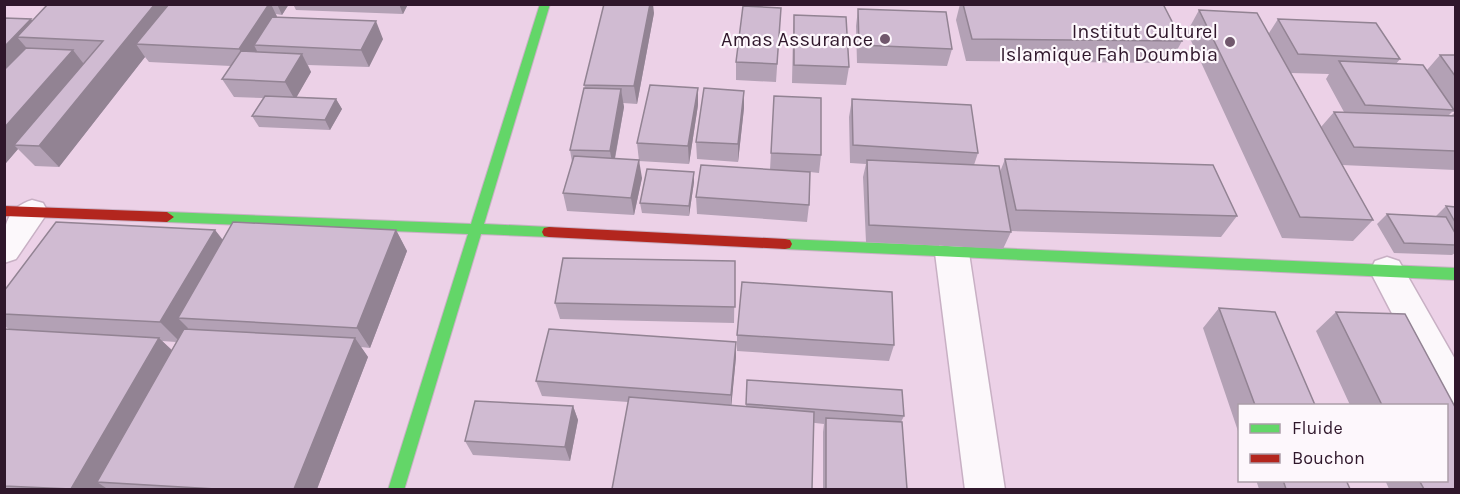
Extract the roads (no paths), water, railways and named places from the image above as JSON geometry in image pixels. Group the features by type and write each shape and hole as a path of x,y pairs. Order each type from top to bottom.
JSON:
{"street":[{"path":"396,489 545,4"},
{"path":"4,250 18,212 476,228 952,253 1455,274"},
{"path":"952,253 985,489"},
{"path":"1388,271 1455,398"}],"place":[{"name":"Amas Assurance","path":"885,39"},
{"name":"Institut Culturel Islamique Fah Doumbia","path":"1230,42"}]}
